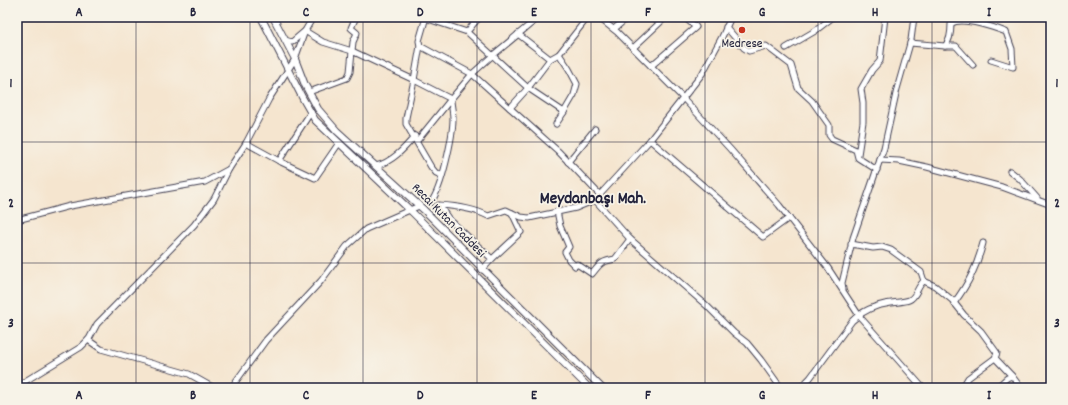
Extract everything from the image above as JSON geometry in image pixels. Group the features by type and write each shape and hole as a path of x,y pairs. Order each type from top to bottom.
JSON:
{"main road":[{"name":"Recai Kutan Caddesi","path":"261,17 303,99 316,120 410,210 589,388"},
{"name":"Recai Kutan Caddesi","path":"273,17 295,59 308,92 318,109 337,131 421,208 602,388"}],"street":[{"path":"17,388 27,380 81,347 88,340 97,324 194,226 214,199 229,169 246,143 269,99 295,59 305,30 313,17"},
{"path":"308,92 347,78 350,72 353,42 357,33 351,28 356,17"},
{"path":"442,175 436,173 431,167 406,124 420,46 419,41 426,17 467,32 528,88 564,112"},
{"path":"471,17 475,22"},
{"path":"467,32 480,17"},
{"path":"376,166 388,162 416,139 472,74 539,17"},
{"path":"510,108 528,88 550,59 559,54 588,17"},
{"path":"598,17 652,66 730,149 789,218 828,268 858,314 923,388"},
{"path":"614,30 628,17"},
{"path":"633,48 666,17"},
{"path":"652,66 696,26 684,17"},
{"path":"431,202 439,205 458,206 488,216 506,210 521,217 529,218 576,208 595,200 650,140 702,74 731,17"},
{"path":"786,48 815,31 832,17"},
{"path":"858,158 861,143 863,103 861,89 872,70 880,61 884,17"},
{"path":"844,292 842,283 851,244 860,214 884,148 897,89 910,43 914,17"},
{"path":"945,46 954,22 969,22 1006,32 1012,49 1013,67 991,60"},
{"path":"726,27 744,48 749,51 766,46 791,65 798,88 812,101 826,120 829,125 832,139 856,150 858,158 877,170"},
{"path":"285,40 292,42 305,30"},
{"path":"305,30 323,42 352,51 451,99"},
{"path":"518,34 550,59"},
{"path":"910,43 956,46 973,65"},
{"path":"420,46 472,74 558,151 600,195"},
{"path":"556,124 574,95 577,84 559,54"},
{"path":"231,388 266,340 321,281 347,246 366,229 410,210 421,208 431,202 439,185 448,155 453,119 451,99"},
{"path":"279,161 311,112"},
{"path":"568,162 595,129"},
{"path":"650,140 763,237 789,218"},
{"path":"246,143 315,178 339,143"},
{"path":"880,160 900,161 927,168 1002,188 1051,205"},
{"path":"17,220 70,206 205,182 229,169"},
{"path":"1010,171 1020,179 1037,199"},
{"path":"595,200 630,239 706,305 734,334 747,343 781,388"},
{"path":"439,205 448,218 492,259"},
{"path":"557,211 560,226 569,247 565,252 569,260 575,266 577,264 592,274 604,261 615,259 630,239"},
{"path":"482,270 520,232 512,213"},
{"path":"954,303 966,287 979,258 983,243"},
{"path":"851,244 873,248 882,247 891,250 921,272 924,281 935,286 954,303 990,342 997,353 995,358 968,378 962,388"},
{"path":"800,388 810,378 858,314 881,304 910,300 915,295 920,283 924,281"},
{"path":"88,340 101,349 189,374 214,388"},
{"path":"995,358 1021,388"},
{"path":"996,388 1012,376"}],"place":[{"name":"Medrese","path":"742,30"}],"district":[{"name":"Meydanbaşı Mah.","path":"593,200"}]}
